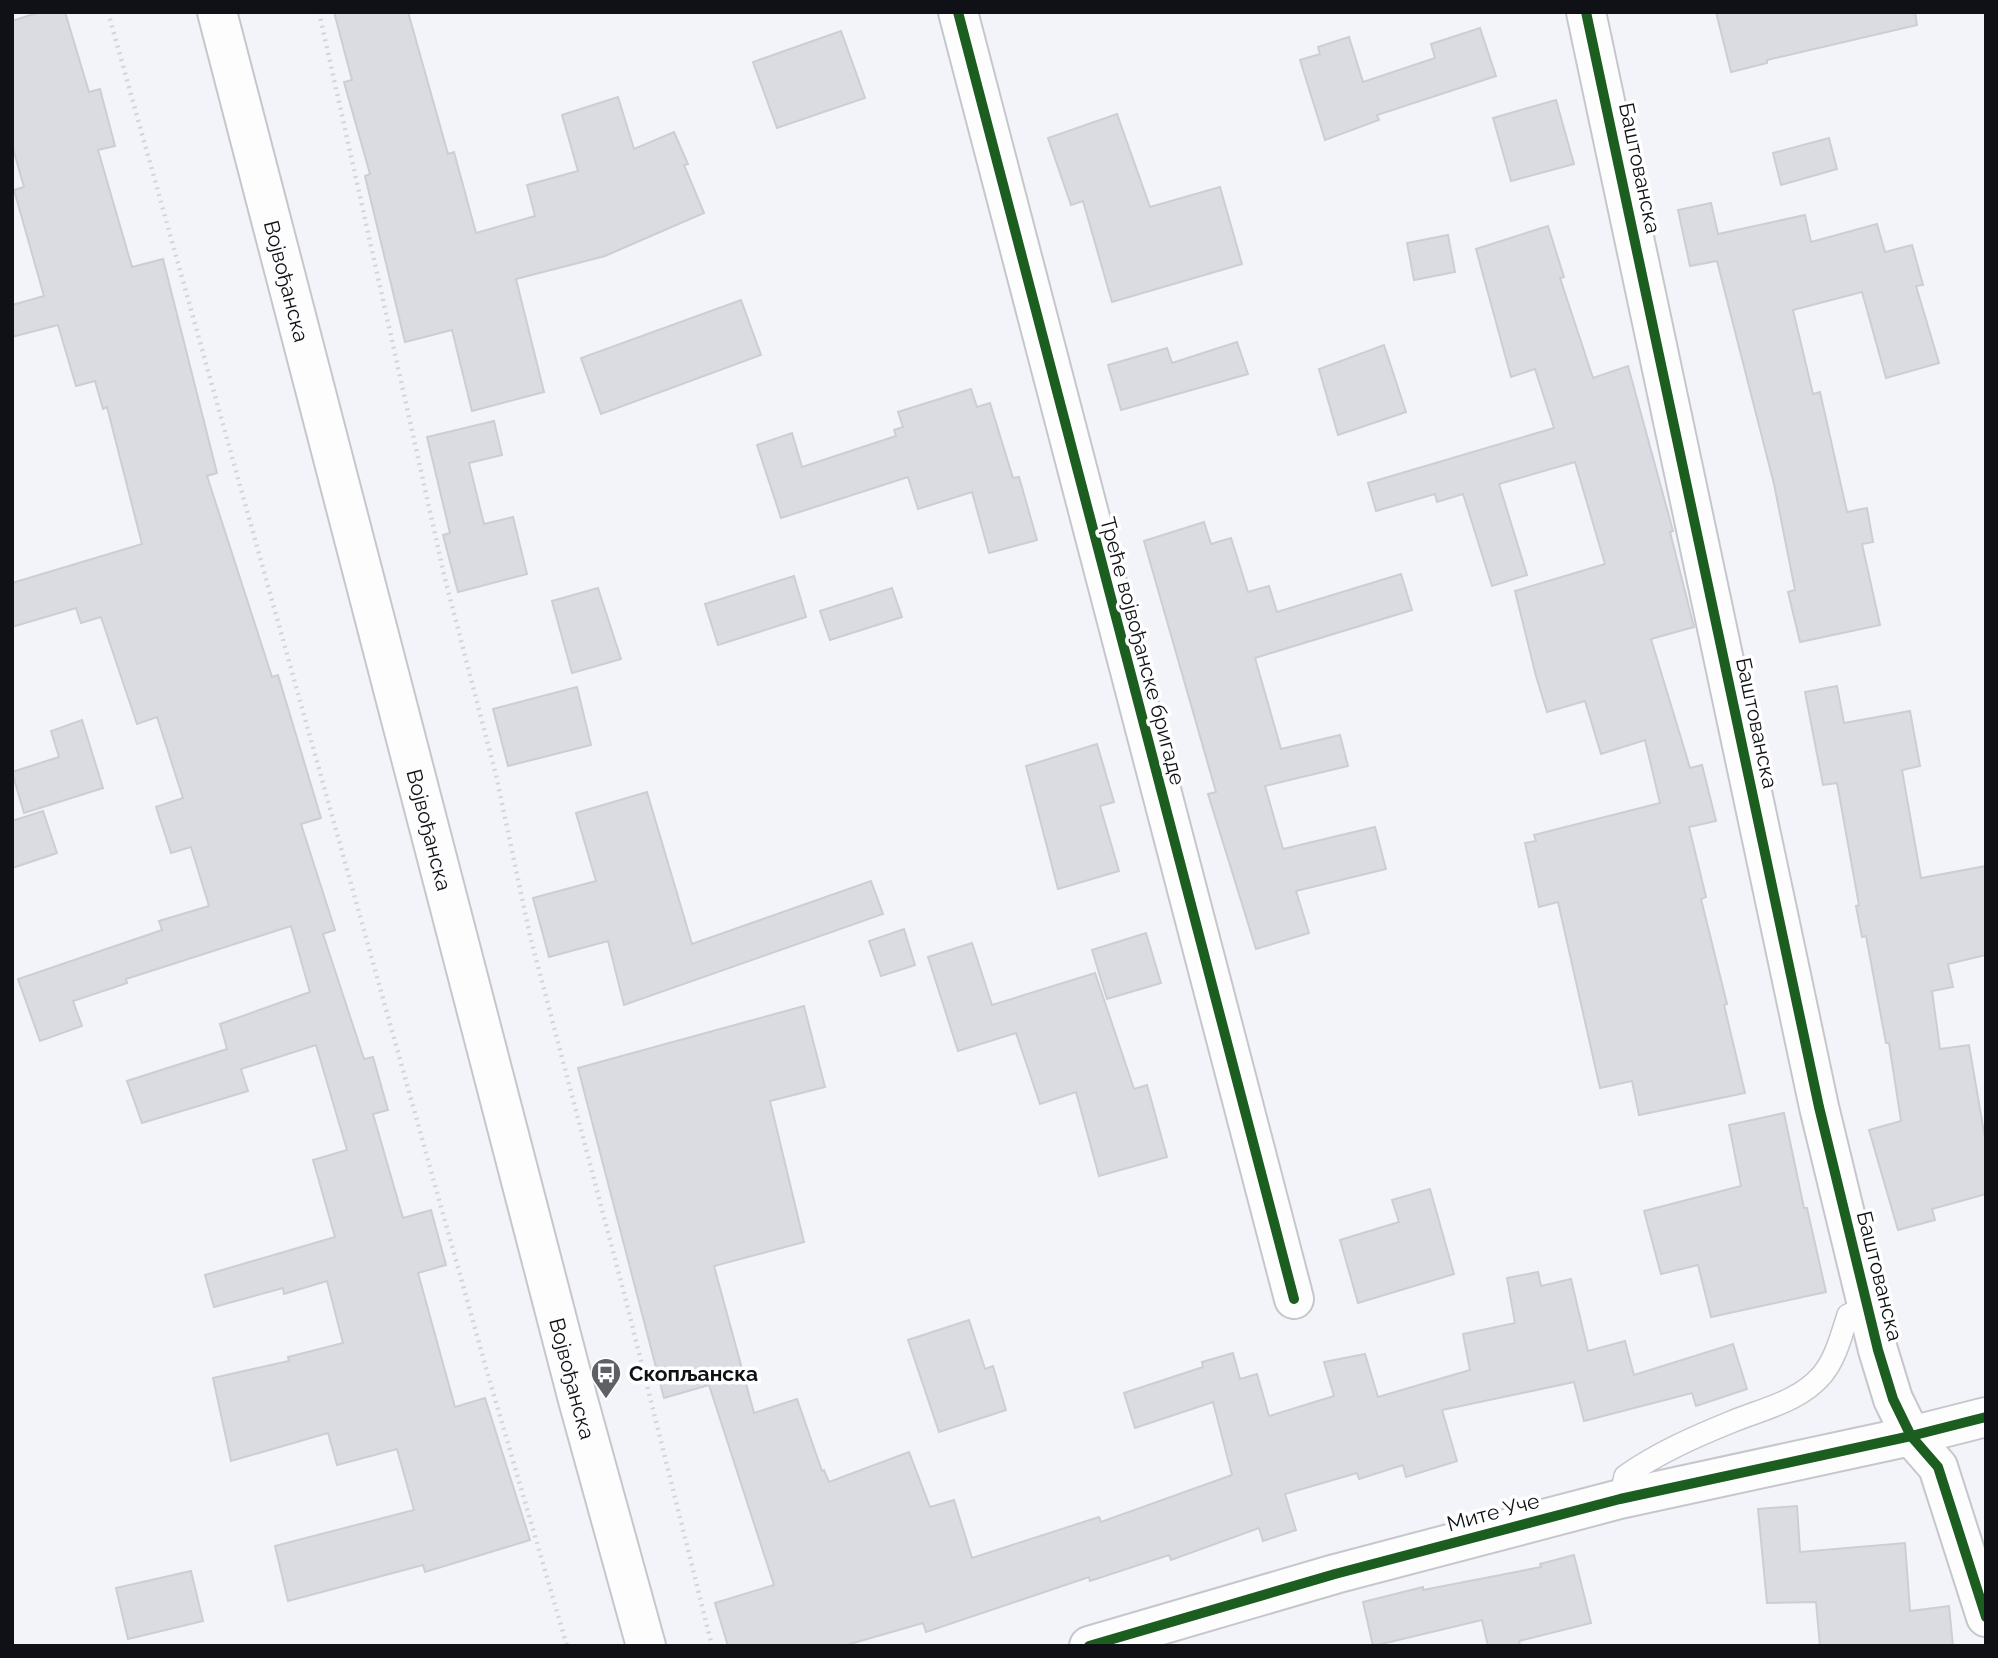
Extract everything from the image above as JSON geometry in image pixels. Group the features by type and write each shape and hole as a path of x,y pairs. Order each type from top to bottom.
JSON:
{"street":[{"name":"Војвођанска","path":"217,12 561,1333 646,1646"},
{"name":"Треће војвођанске бригаде","path":"958,12 1294,1299"},
{"name":"Баштованска","path":"1586,12 1816,1094 1867,1306 1893,1399 1918,1443 1938,1467 1986,1617"},
{"name":"Мите Уче","path":"1089,1646 1335,1574 1620,1499 1918,1443 1986,1417"}],"lane":[{"path":"1620,1499 1625,1476 1651,1458 1723,1425 1787,1401 1806,1389 1830,1364 1848,1315 1867,1306"}],"path":[{"path":"108,12 482,1355 567,1646"},
{"path":"319,12 442,566 496,775 530,936 712,1646"}],"building":[{"path":"40,12 65,12 89,92 100,89 115,146 98,150 132,267 163,259 217,473 207,476 272,677 278,675 321,818 301,824 335,930 323,934 364,1059 373,1057 388,1110 373,1114 403,1218 431,1210 446,1265 418,1273 455,1407 485,1398 530,1540 425,1572 423,1565 288,1601 275,1546 414,1510 397,1449 337,1465 328,1433 231,1461 213,1378 289,1361 288,1357 343,1343 327,1281 284,1294 283,1288 214,1307 205,1275 335,1237 313,1160 347,1150 316,1045 241,1069 248,1091 142,1123 127,1081 227,1049 220,1024 310,992 291,926 126,979 127,983 73,1001 82,1026 40,1041 18,979 162,930 159,921 209,906 191,847 171,853 156,807 183,798 157,717 137,724 101,617 81,623 76,608 12,627 12,583 142,544 107,407 103,409 95,381 76,386 58,325 12,337 12,305 44,296 14,190 24,187 12,145 12,21"},
{"path":"334,12 408,12 448,154 454,152 476,233 535,216 527,185 578,171 562,115 618,97 634,149 674,132 704,213 605,256 516,279 544,392 472,411 452,330 405,342 365,176 370,174 344,82 352,80"},
{"path":"1716,12 1915,12 1917,25 1767,60 1767,63 1731,72"},
{"path":"1480,28 1496,76 1377,115 1379,120 1325,140 1300,60 1320,54 1318,47 1349,37 1363,82 1435,58 1431,44"},
{"path":"841,31 865,98 777,128 753,62"},
{"path":"1556,100 1574,164 1511,181 1493,118"},
{"path":"1117,114 1150,207 1220,187 1242,264 1112,302 1083,201 1071,205 1048,138"},
{"path":"1829,138 1837,169 1781,185 1773,153"},
{"path":"1711,203 1718,234 1805,215 1811,242 1877,224 1885,252 1912,245 1923,285 1916,286 1939,363 1886,378 1862,292 1793,310 1813,394 1820,392 1847,512 1867,508 1873,542 1862,544 1880,625 1800,642 1788,592 1795,590 1774,484 1717,261 1690,266 1678,210"},
{"path":"1548,226 1564,277 1560,278 1593,378 1628,366 1673,531 1670,532 1694,627 1651,639 1690,768 1702,765 1716,821 1689,827 1706,897 1701,899 1727,1004 1724,1005 1745,1093 1639,1115 1632,1081 1600,1088 1558,902 1539,907 1525,843 1536,841 1534,835 1660,803 1645,740 1601,754 1585,701 1547,712 1536,676 1515,591 1605,564 1575,462 1499,484 1527,575 1492,586 1463,494 1437,502 1435,494 1376,511 1368,483 1554,428 1535,369 1511,377 1476,249"},
{"path":"1448,235 1455,272 1414,280 1407,243"},
{"path":"741,300 761,355 601,414 581,358"},
{"path":"1237,342 1248,374 1121,410 1108,365 1167,348 1172,363"},
{"path":"1384,345 1406,412 1338,435 1319,369"},
{"path":"971,389 977,407 990,403 1013,478 1019,477 1037,540 989,553 972,492 918,509 908,477 781,518 757,445 792,433 802,467 896,436 894,430 903,427 898,412"},
{"path":"494,421 502,455 469,463 484,524 513,517 527,574 458,592 443,535 450,533 427,437"},
{"path":"1204,522 1211,544 1231,538 1248,592 1269,586 1277,612 1401,574 1412,610 1255,658 1281,749 1340,735 1348,766 1265,786 1283,849 1375,827 1386,869 1296,891 1309,933 1256,949 1208,794 1216,792 1144,541"},
{"path":"794,576 806,617 718,645 705,604"},
{"path":"598,588 621,659 572,673 552,601"},
{"path":"892,588 902,617 830,640 820,611"},
{"path":"1837,686 1844,723 1910,711 1920,766 1902,770 1921,878 1986,866 1986,955 1948,964 1953,987 1932,991 1940,1049 1969,1045 1986,1144 1986,1194 1932,1209 1935,1220 1898,1230 1869,1130 1901,1121 1889,1043 1886,1043 1866,936 1862,937 1856,906 1859,905 1837,783 1823,785 1805,692"},
{"path":"577,687 591,745 508,766 493,709"},
{"path":"82,720 103,788 24,813 12,772 59,757 51,731"},
{"path":"1097,744 1114,802 1100,806 1119,871 1058,889 1026,766"},
{"path":"647,792 692,944 871,881 883,914 624,1005 608,941 549,957 533,898 596,881 576,813"},
{"path":"43,811 57,853 12,868 12,821"},
{"path":"904,929 915,965 881,976 869,941"},
{"path":"1146,933 1161,983 1107,999 1092,950"},
{"path":"972,943 992,1005 1095,973 1134,1089 1147,1085 1167,1157 1099,1176 1076,1092 1040,1104 1016,1033 958,1051 928,957"},
{"path":"804,1006 825,1087 770,1101 804,1242 714,1266 754,1413 797,1399 822,1471 824,1470 829,1482 909,1452 930,1507 954,1500 972,1558 1099,1517 1101,1522 1232,1475 1213,1402 1135,1428 1124,1393 1203,1367 1202,1362 1233,1353 1240,1379 1257,1374 1269,1416 1334,1396 1324,1362 1365,1354 1378,1397 1470,1370 1463,1334 1515,1323 1507,1278 1538,1272 1541,1286 1571,1279 1588,1351 1625,1341 1634,1375 1733,1344 1747,1389 1696,1406 1692,1393 1584,1421 1574,1382 1442,1410 1457,1461 1406,1477 1403,1465 1359,1479 1357,1473 1285,1494 1296,1530 1263,1541 1259,1528 1171,1560 1169,1555 1090,1581 1089,1577 926,1632 923,1623 843,1646 728,1646 715,1603 774,1585 709,1385 664,1398 578,1068"},
{"path":"1784,1113 1804,1208 1807,1208 1826,1292 1711,1317 1698,1265 1661,1274 1644,1211 1741,1186 1729,1125"},
{"path":"1430,1189 1454,1274 1358,1303 1340,1240 1399,1222 1392,1200"},
{"path":"969,1320 985,1369 993,1366 1006,1410 939,1432 908,1340"},
{"path":"1797,1506 1800,1552 1905,1543 1910,1611 1949,1606 1953,1646 1820,1646 1816,1602 1767,1603 1758,1509"},
{"path":"1574,1555 1591,1623 1519,1641 1520,1646 1488,1646 1482,1620 1373,1646 1363,1602 1423,1587 1423,1590 1541,1567 1540,1564"},
{"path":"191,1571 203,1621 128,1639 116,1588"}],"cycle path":[{"path":"958,12 1294,1299"},
{"path":"1586,12 1819,1107 1878,1350 1893,1399 1911,1436 1986,1417"},
{"path":"1089,1646 1335,1574 1620,1499 1911,1436 1938,1467 1986,1617"}],"place":[{"name":"Скопљанска","path":"606,1400"}]}
